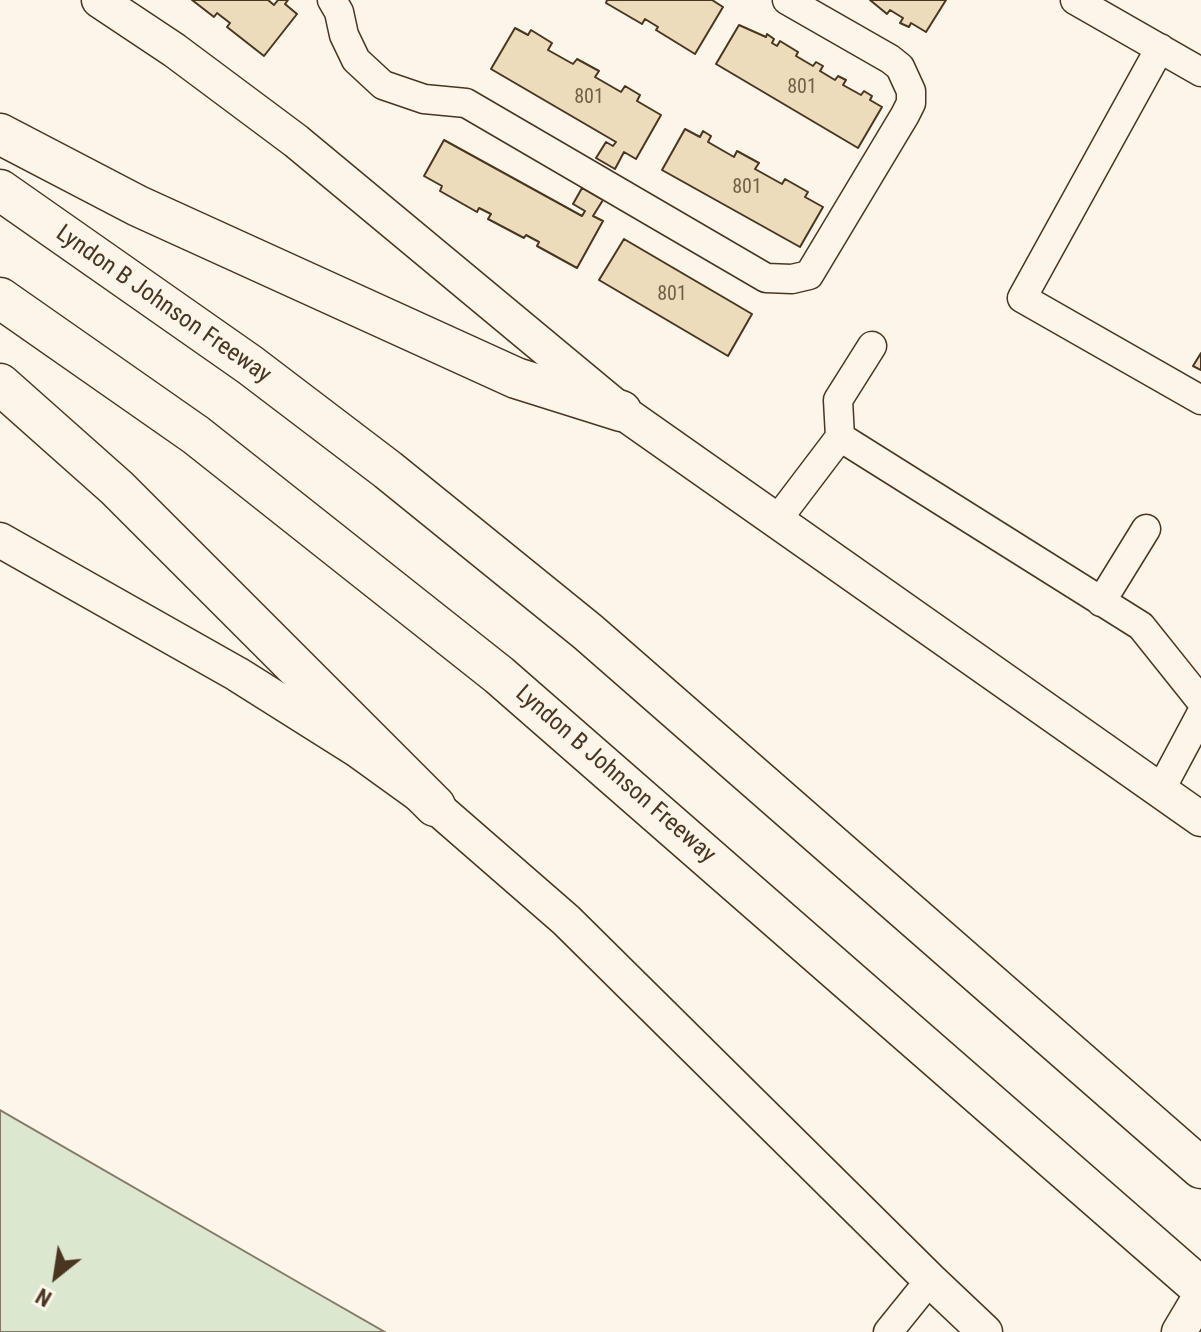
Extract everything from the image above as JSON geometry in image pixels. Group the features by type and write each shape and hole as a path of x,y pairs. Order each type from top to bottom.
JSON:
{"highway":[{"path":"0,134 138,206 516,378 621,411"},
{"name":"Lyndon B Johnson Freeway","path":"0,190 262,375 388,470 588,632 1201,1168"},
{"name":"Lyndon B Johnson Freeway","path":"0,298 196,435 499,675 1201,1288"},
{"path":"0,384 117,488 435,806"}],"main road":[{"path":"99,0 174,50 296,141 621,411 1201,819"},
{"path":"0,540 237,674 356,749 435,806 566,920 985,1332"},
{"path":"1179,1332 1201,1295"}],"street":[{"path":"332,0 356,60 383,85 424,99 466,103 766,278 792,279 809,275 905,115 911,103 911,91 900,67 890,59 787,0"},
{"path":"1075,0 1201,72"},
{"path":"1160,48 1022,298 1201,400"},
{"path":"777,520 840,437 838,400 872,346"},
{"path":"840,437 1141,626 1201,701"},
{"path":"1101,602 1146,529"},
{"path":"1161,789 1201,714"},
{"path":"888,1332 930,1280"}],"green space":[{"path":"0,1110 303,1285 385,1332 0,1332"}],"building":[{"path":"192,0 268,0 274,5 278,0 288,0 285,4 297,14 264,56 227,27 230,23 217,13 214,17"},
{"path":"607,0 712,0 723,7 695,54 656,30 658,27 645,19 642,24 606,3"},
{"path":"870,0 946,0 926,32 911,23 909,27 900,23 903,18 890,10 887,14"},
{"path":"739,25 766,37 767,34 777,46 780,41 813,66 816,62 823,66 820,71 835,80 838,76 846,80 843,85 861,95 864,91 872,96 870,100 882,107 858,148 716,64"},
{"path":"515,28 528,35 531,30 552,43 548,50 573,64 577,59 599,71 595,77 621,92 625,86 640,95 637,101 661,115 636,159 624,152 615,169 596,158 606,142 613,146 616,142 491,69"},
{"path":"685,129 700,137 703,131 711,136 708,142 734,157 737,151 759,163 755,169 782,184 785,179 808,192 805,197 823,207 800,247 662,170"},
{"path":"444,140 582,216 585,211 573,204 582,188 603,200 593,216 603,221 577,268 537,246 539,242 526,235 524,238 488,219 491,214 479,208 477,212 440,191 442,186 424,176"},
{"path":"624,239 752,314 728,356 599,280"},
{"path":"1201,353 1201,370 1193,366"}]}
